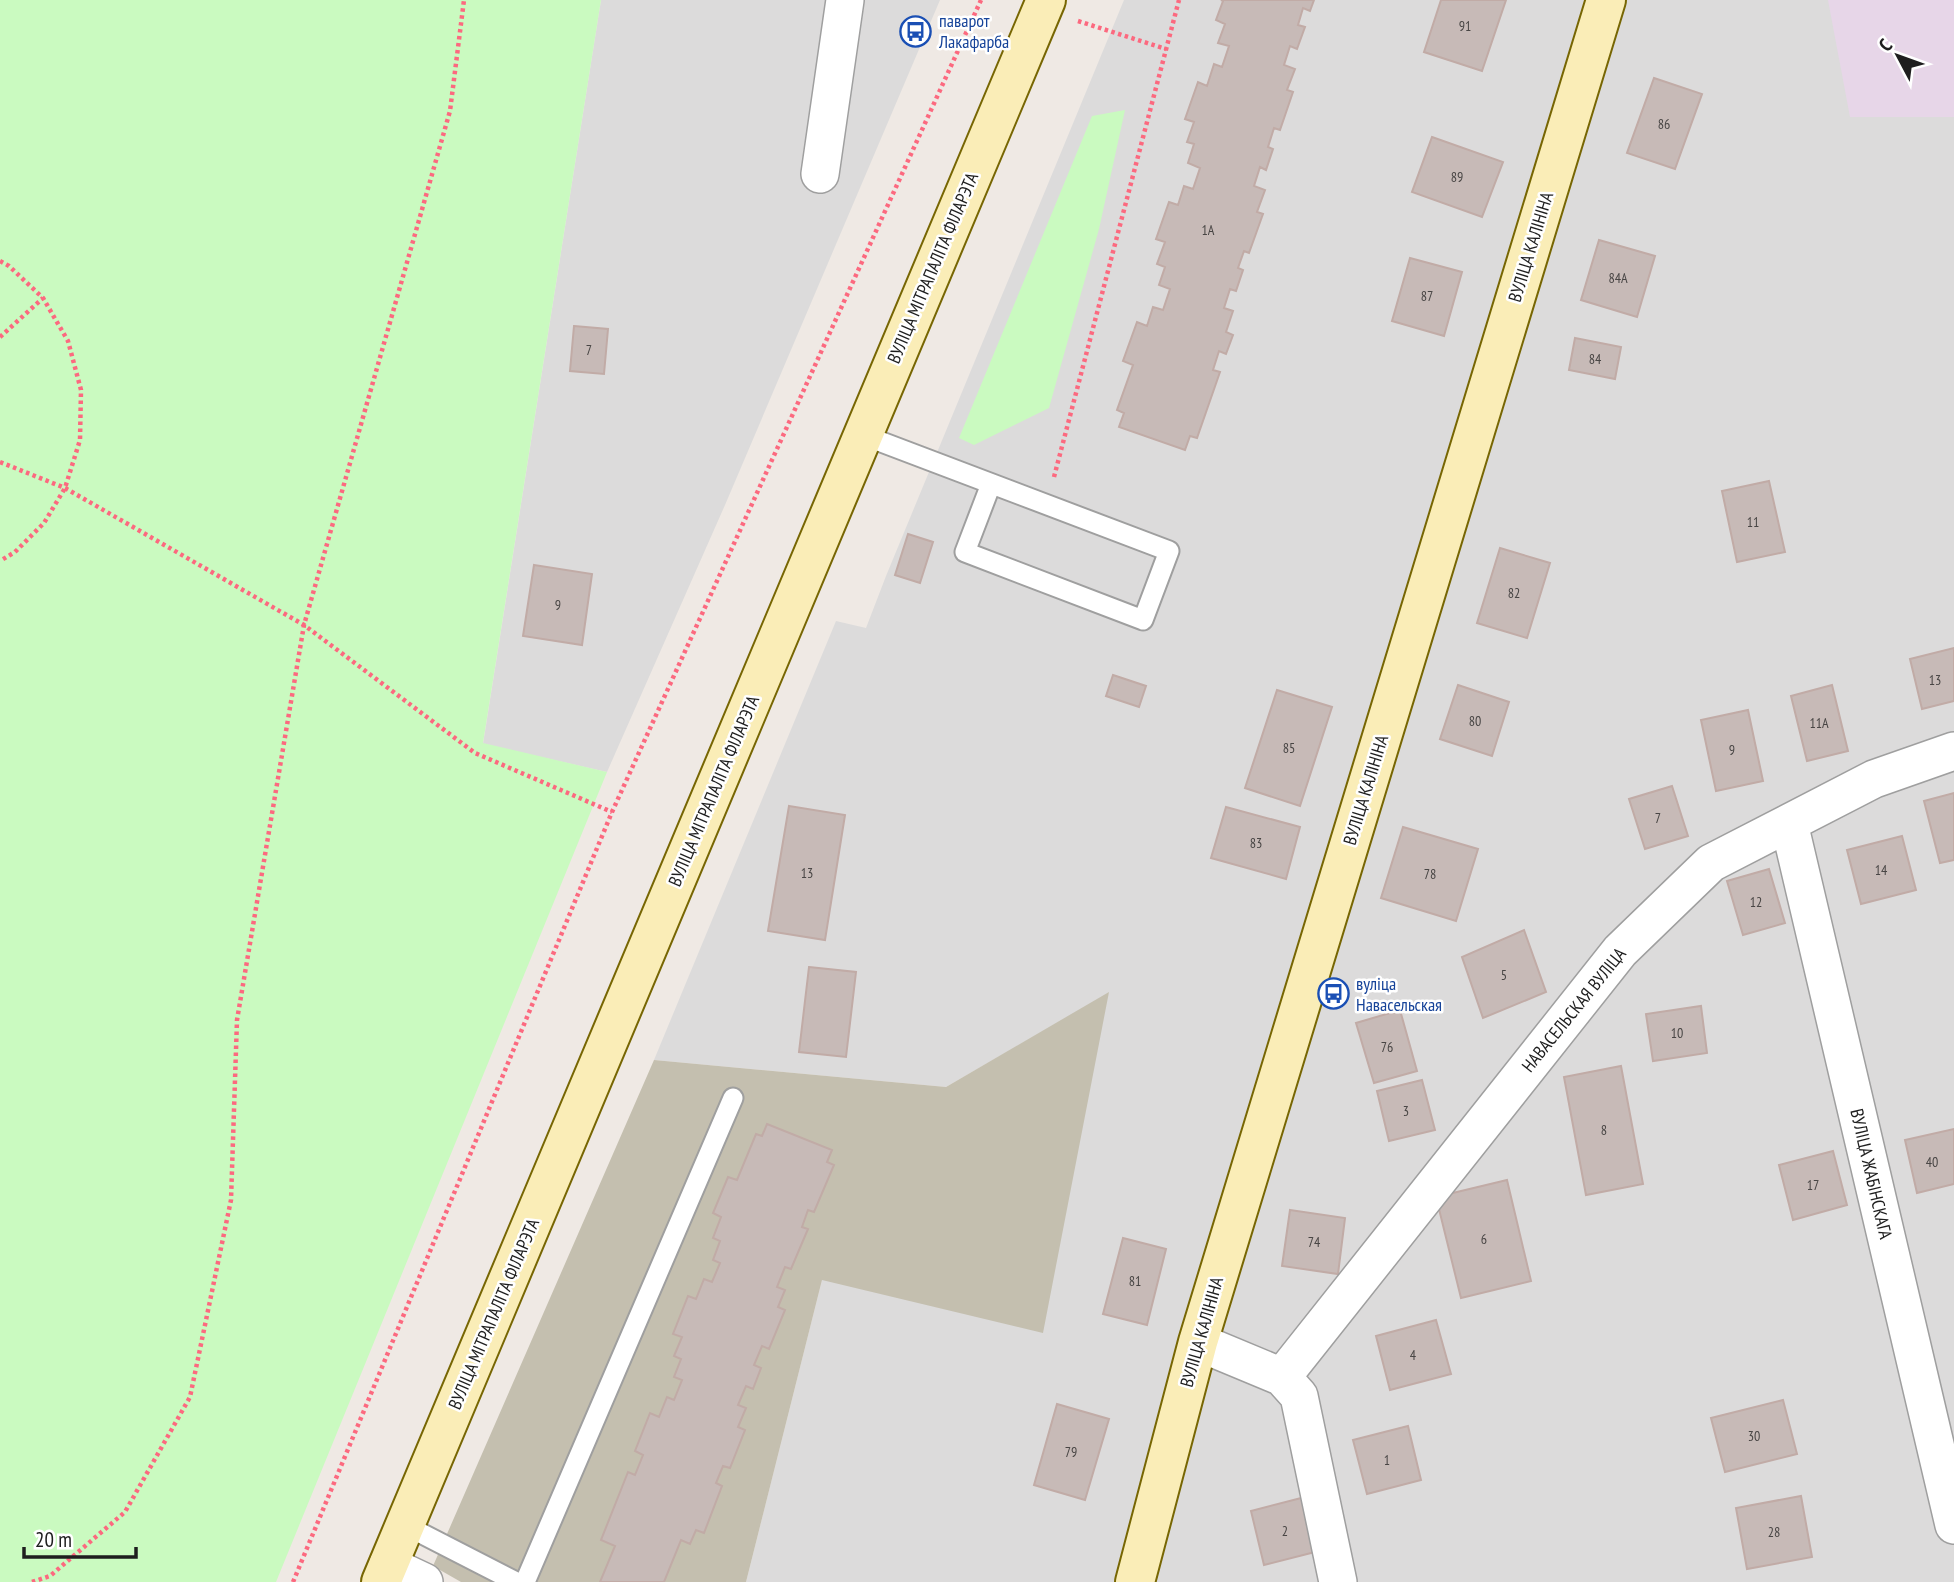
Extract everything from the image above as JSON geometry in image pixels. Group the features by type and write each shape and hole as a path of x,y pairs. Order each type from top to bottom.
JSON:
{"main road":[{"name":"ВУЛІЦА МІТРАПАЛІТА ФІЛАРЭТА","path":"384,1574 1046,0"},
{"name":"ВУЛІЦА КАЛІНІНА","path":"1135,1582 1198,1342 1606,0"}],"street":[{"path":"820,174 845,0"},
{"name":"НАВАСЕЛЬСКАЯ ВУЛІЦА","path":"1282,1377 1620,951 1711,863 1874,779 1954,751"},
{"name":"ВУЛІЦА ЖАБІНСКАГА","path":"1789,823 1954,1525"},
{"path":"1198,1342 1282,1377 1299,1396 1338,1582"},
{"path":"384,1574 424,1582"}],"lane":[{"path":"863,435 1169,551 1143,620 965,552 991,484"},
{"path":"524,1582 733,1098"},
{"path":"405,1525 516,1582"}],"path":[{"path":"32,1582 50,1576 125,1512 190,1396 231,1200 237,1020 304,625 450,111 464,0"},
{"path":"293,1582 612,811 981,0"},
{"path":"1047,505 1179,0"},
{"path":"1078,21 1166,49"},
{"path":"0,261 43,298 68,341 81,390 80,440 65,488 44,523 15,552 0,561"},
{"path":"0,337 43,298"},
{"path":"0,462 65,488 304,625 475,753 612,811"}],"shaded area":[{"path":"601,0 940,0 725,505 607,772 483,744"},
{"path":"1124,0 1954,0 1954,1582 746,1582 822,1280 1109,993 946,1087 654,1060 836,621 866,628"},
{"path":"1828,0 1954,0 1954,117 1850,117"},
{"path":"1109,992 1043,1333 822,1280 746,1582 461,1582 433,1566 654,1060 946,1087"}],"green space":[{"path":"0,0 601,0 483,743 607,772 276,1582 0,1582"},
{"path":"1125,110 1099,229 1049,408 974,445 959,438 1092,116"}],"building":[{"path":"1221,0 1314,0 1310,11 1303,8 1298,25 1305,27 1297,49 1290,46 1284,65 1295,69 1287,90 1293,92 1280,130 1274,128 1268,147 1273,149 1266,170 1260,167 1254,186 1265,190 1257,212 1263,214 1249,253 1244,251 1238,268 1243,270 1236,291 1230,289 1224,308 1233,311 1226,332 1233,335 1226,354 1219,351 1213,370 1220,372 1197,438 1190,436 1185,450 1119,427 1124,413 1117,410 1133,365 1123,361 1137,322 1147,326 1153,307 1163,310 1170,289 1159,285 1165,267 1157,264 1165,242 1156,239 1169,202 1178,205 1184,186 1193,189 1200,168 1188,163 1194,144 1187,142 1194,122 1185,119 1198,82 1207,86 1214,64 1222,67 1229,46 1218,43 1225,24 1216,20 1223,1"},
{"path":"1441,0 1506,0 1482,71 1424,52"},
{"path":"1654,78 1702,94 1675,169 1627,153"},
{"path":"1432,137 1503,162 1482,217 1412,192"},
{"path":"1599,240 1655,256 1637,317 1581,300"},
{"path":"1410,258 1462,272 1444,336 1392,321"},
{"path":"574,326 608,329 604,374 570,371"},
{"path":"1575,338 1621,347 1615,379 1569,370"},
{"path":"1769,481 1785,552 1737,562 1722,491"},
{"path":"908,534 933,542 920,583 895,575"},
{"path":"1500,548 1550,563 1527,638 1477,623"},
{"path":"534,565 592,574 582,645 523,636"},
{"path":"1954,648 1954,701 1922,709 1910,659"},
{"path":"1113,675 1146,686 1139,707 1106,696"},
{"path":"1458,685 1509,702 1492,756 1440,739"},
{"path":"1832,685 1848,751 1807,761 1791,696"},
{"path":"1277,690 1332,707 1300,806 1245,788"},
{"path":"1748,710 1763,781 1716,791 1701,720"},
{"path":"1672,786 1688,836 1645,849 1629,799"},
{"path":"1954,793 1954,860 1940,863 1924,801"},
{"path":"789,806 845,815 825,940 768,931"},
{"path":"1226,807 1300,827 1286,879 1211,858"},
{"path":"1403,827 1478,849 1456,921 1381,898"},
{"path":"1902,836 1916,890 1861,904 1847,850"},
{"path":"1769,869 1785,923 1743,935 1727,881"},
{"path":"1524,930 1546,992 1483,1018 1462,957"},
{"path":"809,967 856,972 846,1057 799,1052"},
{"path":"1701,1006 1707,1053 1653,1061 1646,1014"},
{"path":"1400,1010 1417,1071 1374,1083 1356,1023"},
{"path":"1621,1066 1643,1184 1586,1195 1564,1077"},
{"path":"1422,1080 1435,1130 1389,1141 1377,1091"},
{"path":"767,1124 832,1150 827,1162 834,1165 814,1212 808,1210 802,1227 808,1229 791,1269 785,1267 777,1287 785,1290 778,1307 785,1310 769,1349 762,1346 754,1365 761,1368 753,1389 746,1386 738,1405 746,1408 738,1427 745,1430 730,1468 723,1466 716,1483 722,1486 704,1533 696,1530 690,1544 681,1540 664,1582 600,1582 615,1546 601,1540 628,1472 635,1475 643,1455 635,1451 650,1413 659,1417 667,1397 674,1400 682,1380 674,1377 681,1359 674,1356 682,1337 673,1334 688,1296 696,1299 704,1279 712,1282 720,1263 713,1260 720,1241 713,1238 721,1217 713,1213 728,1177 737,1180 756,1134 762,1136"},
{"path":"1954,1129 1954,1184 1917,1193 1905,1140"},
{"path":"1833,1151 1847,1205 1793,1220 1779,1165"},
{"path":"1507,1180 1531,1281 1461,1298 1436,1197"},
{"path":"1290,1210 1345,1218 1338,1274 1282,1266"},
{"path":"1123,1238 1166,1249 1147,1325 1103,1314"},
{"path":"1436,1320 1451,1374 1390,1390 1376,1336"},
{"path":"1783,1400 1797,1454 1725,1472 1711,1418"},
{"path":"1057,1404 1109,1419 1085,1500 1034,1485"},
{"path":"1408,1426 1421,1480 1367,1494 1353,1440"},
{"path":"1801,1496 1812,1557 1747,1569 1736,1508"},
{"path":"1305,1497 1319,1551 1264,1565 1251,1511"}],"place":[{"name":"паварот Лакафарба","path":"916,31"},
{"name":"вуліца Навасельская","path":"1333,994"}]}
